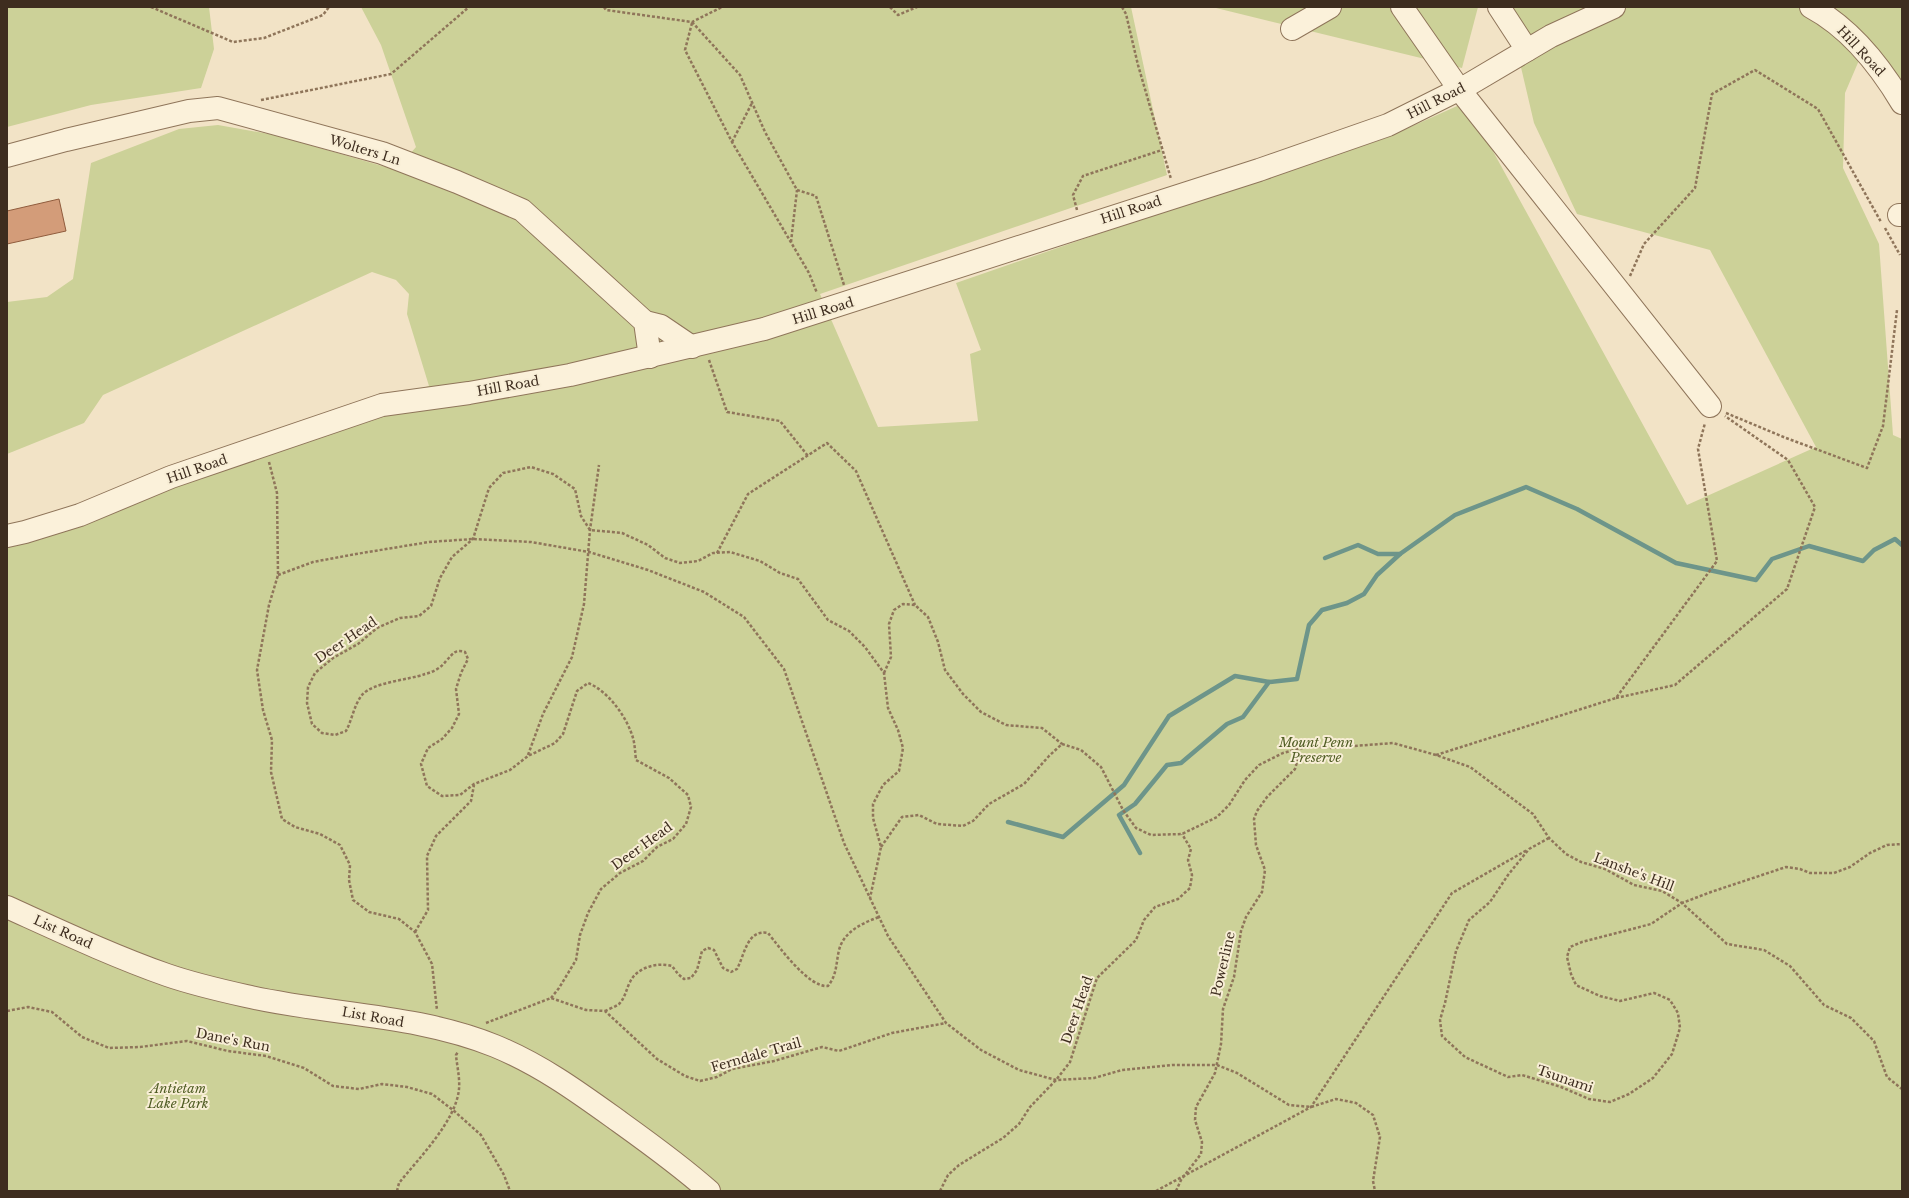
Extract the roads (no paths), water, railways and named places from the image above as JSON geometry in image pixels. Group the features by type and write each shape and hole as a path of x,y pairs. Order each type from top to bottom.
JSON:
{"street":[{"path":"1292,29 1330,7"},
{"path":"1402,7 1459,89 1710,406"},
{"path":"1500,7 1527,50"},
{"name":"Hill Road","path":"7,536 80,515 171,477 382,406 469,393 570,375 698,346 764,329 850,303 1081,226 1259,170 1388,124 1459,89 1580,22 1614,7"},
{"name":"Hill Road","path":"1812,7 1836,24 1868,55 1890,82 1902,103"},
{"name":"Wolters Ln","path":"7,156 66,140 189,111 218,108 251,116 382,153 457,182 522,210 645,322"},
{"path":"650,357 645,322 661,326 698,346"},
{"name":"List Road","path":"7,908 167,975 204,986 247,996 438,1029 469,1037 517,1055 567,1083 631,1130 709,1191"}],"waterway":[{"path":"1140,853 1119,815 1135,804 1167,765 1181,763 1227,724 1243,717 1269,682 1297,679 1309,625 1322,610 1347,603 1364,594 1377,575 1400,554 1455,515 1526,487 1577,509 1676,563 1756,580 1772,559 1809,546 1863,561 1874,550 1895,539 1902,545"},
{"path":"1325,558 1358,545 1378,554 1400,554"},
{"path":"1008,822 1063,837 1124,785 1169,716 1235,676 1269,682"}],"park label":[{"name":"Mount Penn Preserve","path":"1316,750"},
{"name":"Antietam Lake Park","path":"178,1096"}]}
